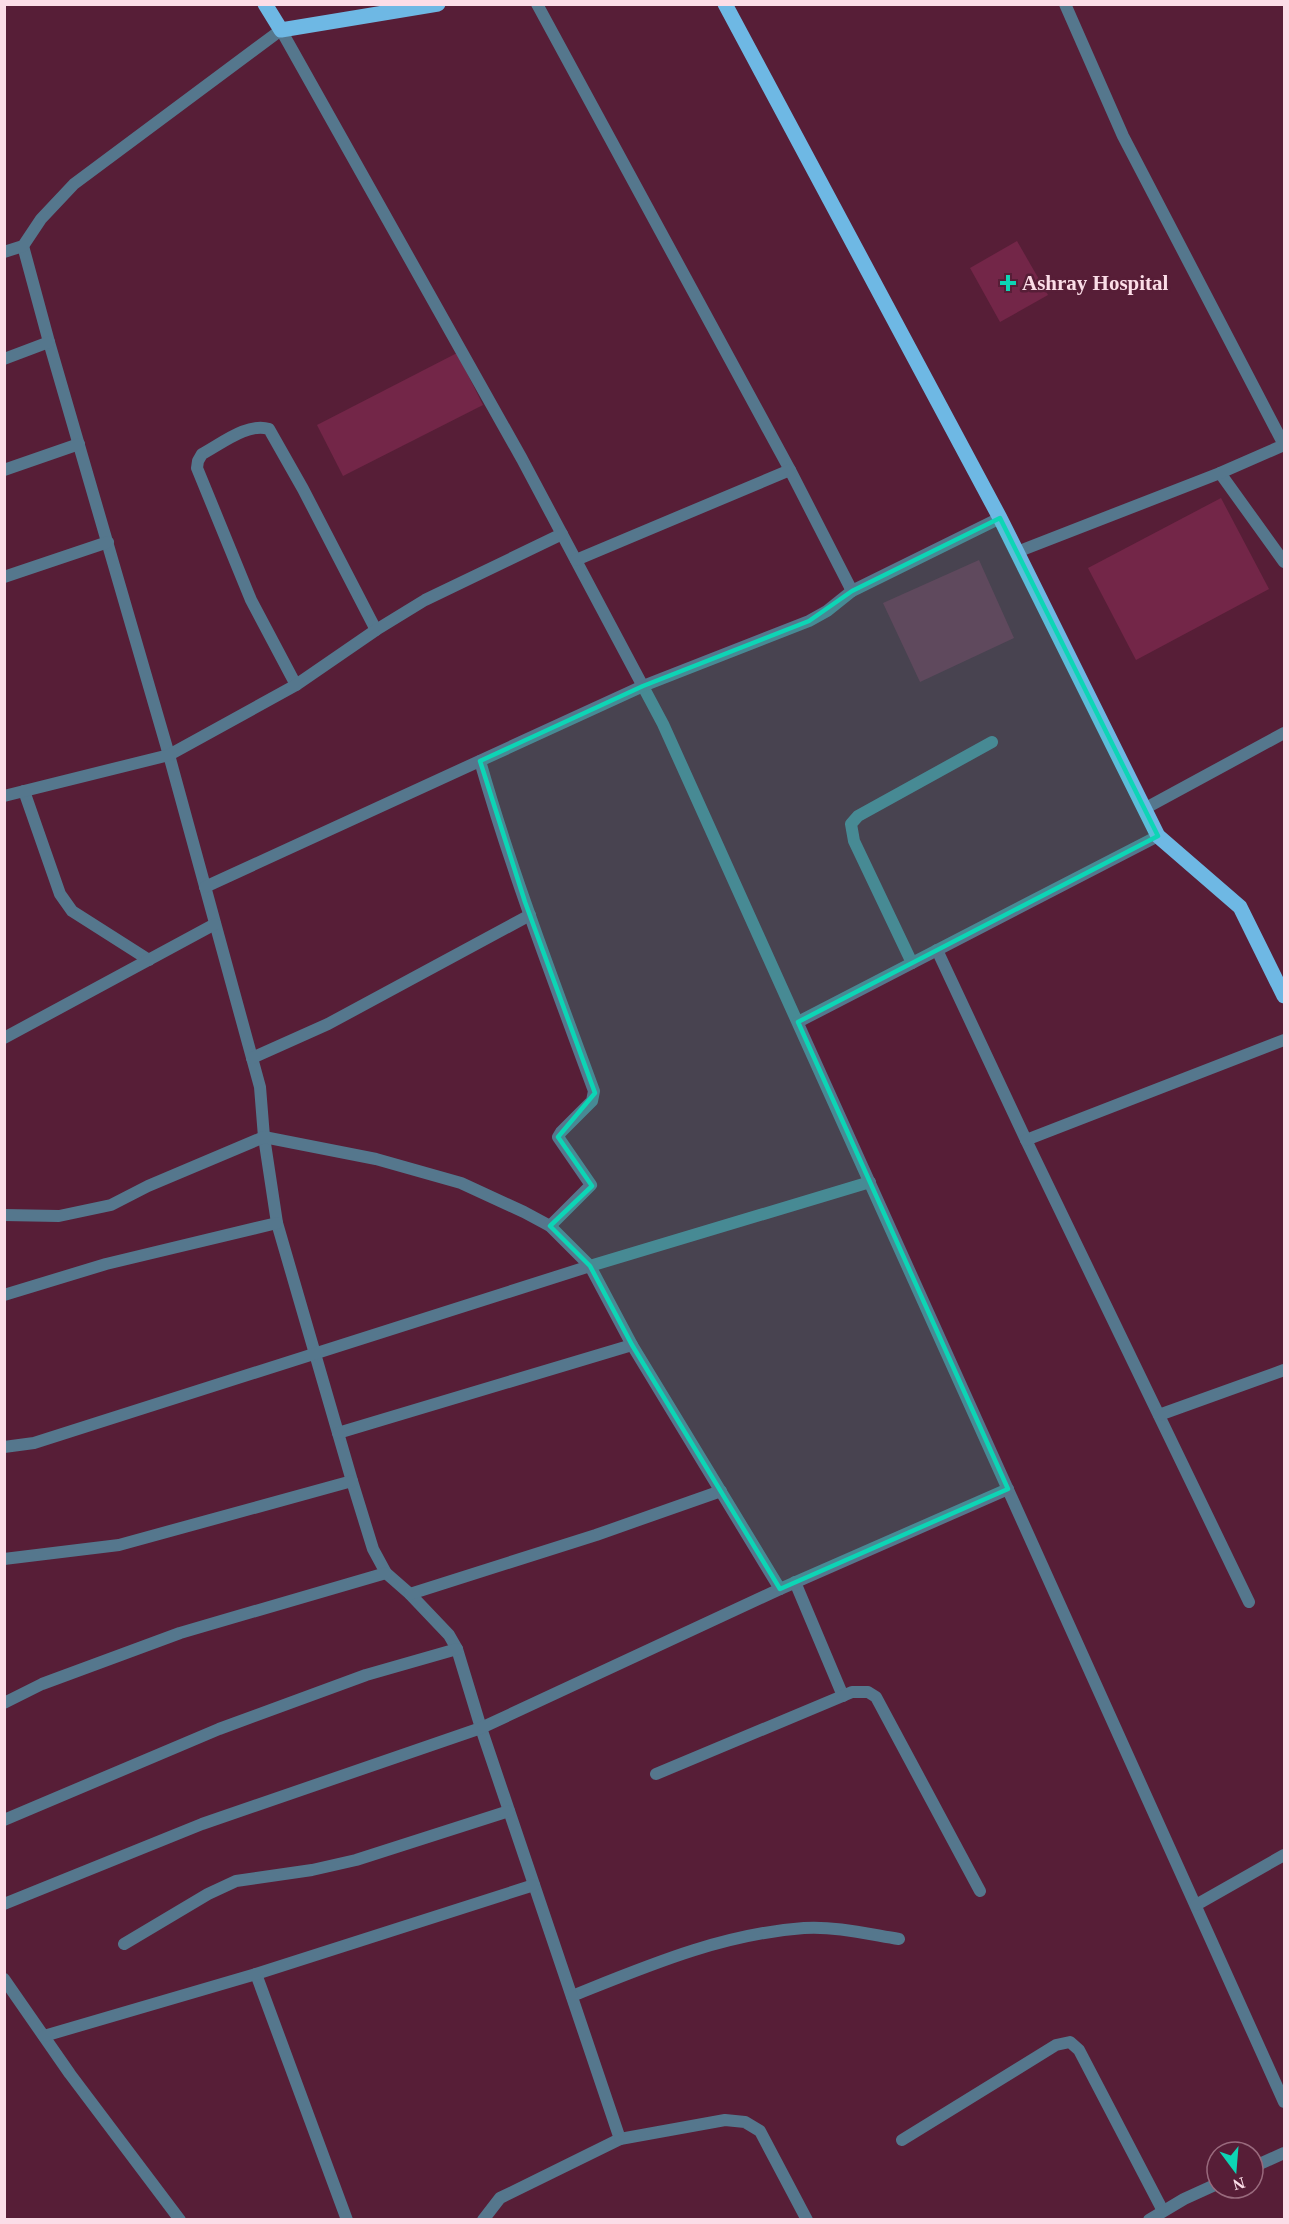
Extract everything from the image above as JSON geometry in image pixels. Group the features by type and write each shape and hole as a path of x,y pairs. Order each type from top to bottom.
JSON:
{"main road":[{"path":"265,4 281,30 438,4"},
{"path":"725,4 1000,518 1158,836 1240,907 1284,996"}],"street":[{"path":"537,4 790,470 852,591"},
{"path":"1017,552 1220,473 1284,445 1123,136 1065,4"},
{"path":"4,252 23,246 41,219 74,184 281,30 522,459 663,724 1284,2102"},
{"path":"23,246 169,755 260,1087 264,1137 277,1223 352,1481 374,1549 386,1573 410,1594 449,1635 457,1649 481,1728 620,2139"},
{"path":"4,359 49,342"},
{"path":"297,685 251,600 201,479 197,468 202,454 251,428 261,426 269,429 303,489 376,630"},
{"path":"4,470 79,444"},
{"path":"576,560 790,470"},
{"path":"1220,473 1284,562"},
{"path":"205,887 643,686 809,621 852,591 1000,518"},
{"path":"4,796 169,755 297,685 376,630 425,600 562,534"},
{"path":"4,577 108,542"},
{"path":"1144,808 1284,733"},
{"path":"912,963 854,841 851,824 858,816 992,742"},
{"path":"480,761 530,915 594,1091 592,1101 558,1137 591,1185 550,1226"},
{"path":"24,791 60,894 72,911 149,960"},
{"path":"798,1022 1158,836"},
{"path":"252,1058 328,1024 530,915"},
{"path":"4,1038 215,924"},
{"path":"937,950 1249,1602"},
{"path":"1026,1140 1284,1040"},
{"path":"4,1215 59,1216 111,1204 264,1137 376,1159 461,1183 550,1226 590,1266 632,1345 780,1589"},
{"path":"4,1447 34,1443 590,1266 870,1182"},
{"path":"4,1295 106,1264 277,1223"},
{"path":"338,1433 632,1345"},
{"path":"1159,1415 1284,1370"},
{"path":"4,1559 119,1545 352,1481"},
{"path":"4,1904 202,1824 481,1728 795,1582 1008,1490"},
{"path":"410,1594 585,1538 720,1491"},
{"path":"4,1703 42,1684 180,1633 386,1573"},
{"path":"795,1582 843,1696"},
{"path":"4,1820 219,1729 366,1675 457,1649"},
{"path":"656,1774 852,1692 868,1692 876,1697 980,1891"},
{"path":"124,1944 208,1894 236,1881 312,1870 356,1860 509,1811"},
{"path":"1196,1905 1284,1855"},
{"path":"44,2036 256,1974 534,1885"},
{"path":"572,1996 684,1952 740,1937 805,1928 851,1931 899,1939"},
{"path":"256,1974 346,2220"},
{"path":"4,1979 180,2220"},
{"path":"902,2140 1056,2045 1070,2042 1079,2050 1163,2211"},
{"path":"483,2220 500,2198 620,2139 725,2120 745,2122 760,2131 807,2220"},
{"path":"1265,2162 1284,2153"},
{"path":"1149,2220 1205,2190"}],"highlighted area":[{"path":"1000,518 1158,836 798,1022 1008,1489 780,1589 632,1345 590,1266 550,1226 592,1186 558,1137 595,1093 525,902 480,761 643,686 809,621 852,591"}],"building":[{"path":"1017,241 1048,295 1000,322 970,268"},
{"path":"457,353 483,405 343,476 317,425"},
{"path":"1221,498 1269,589 1136,660 1088,568"},
{"path":"979,560 1014,638 920,682 883,603"}],"place":[{"name":"Ashray Hospital","path":"1008,283"}]}
